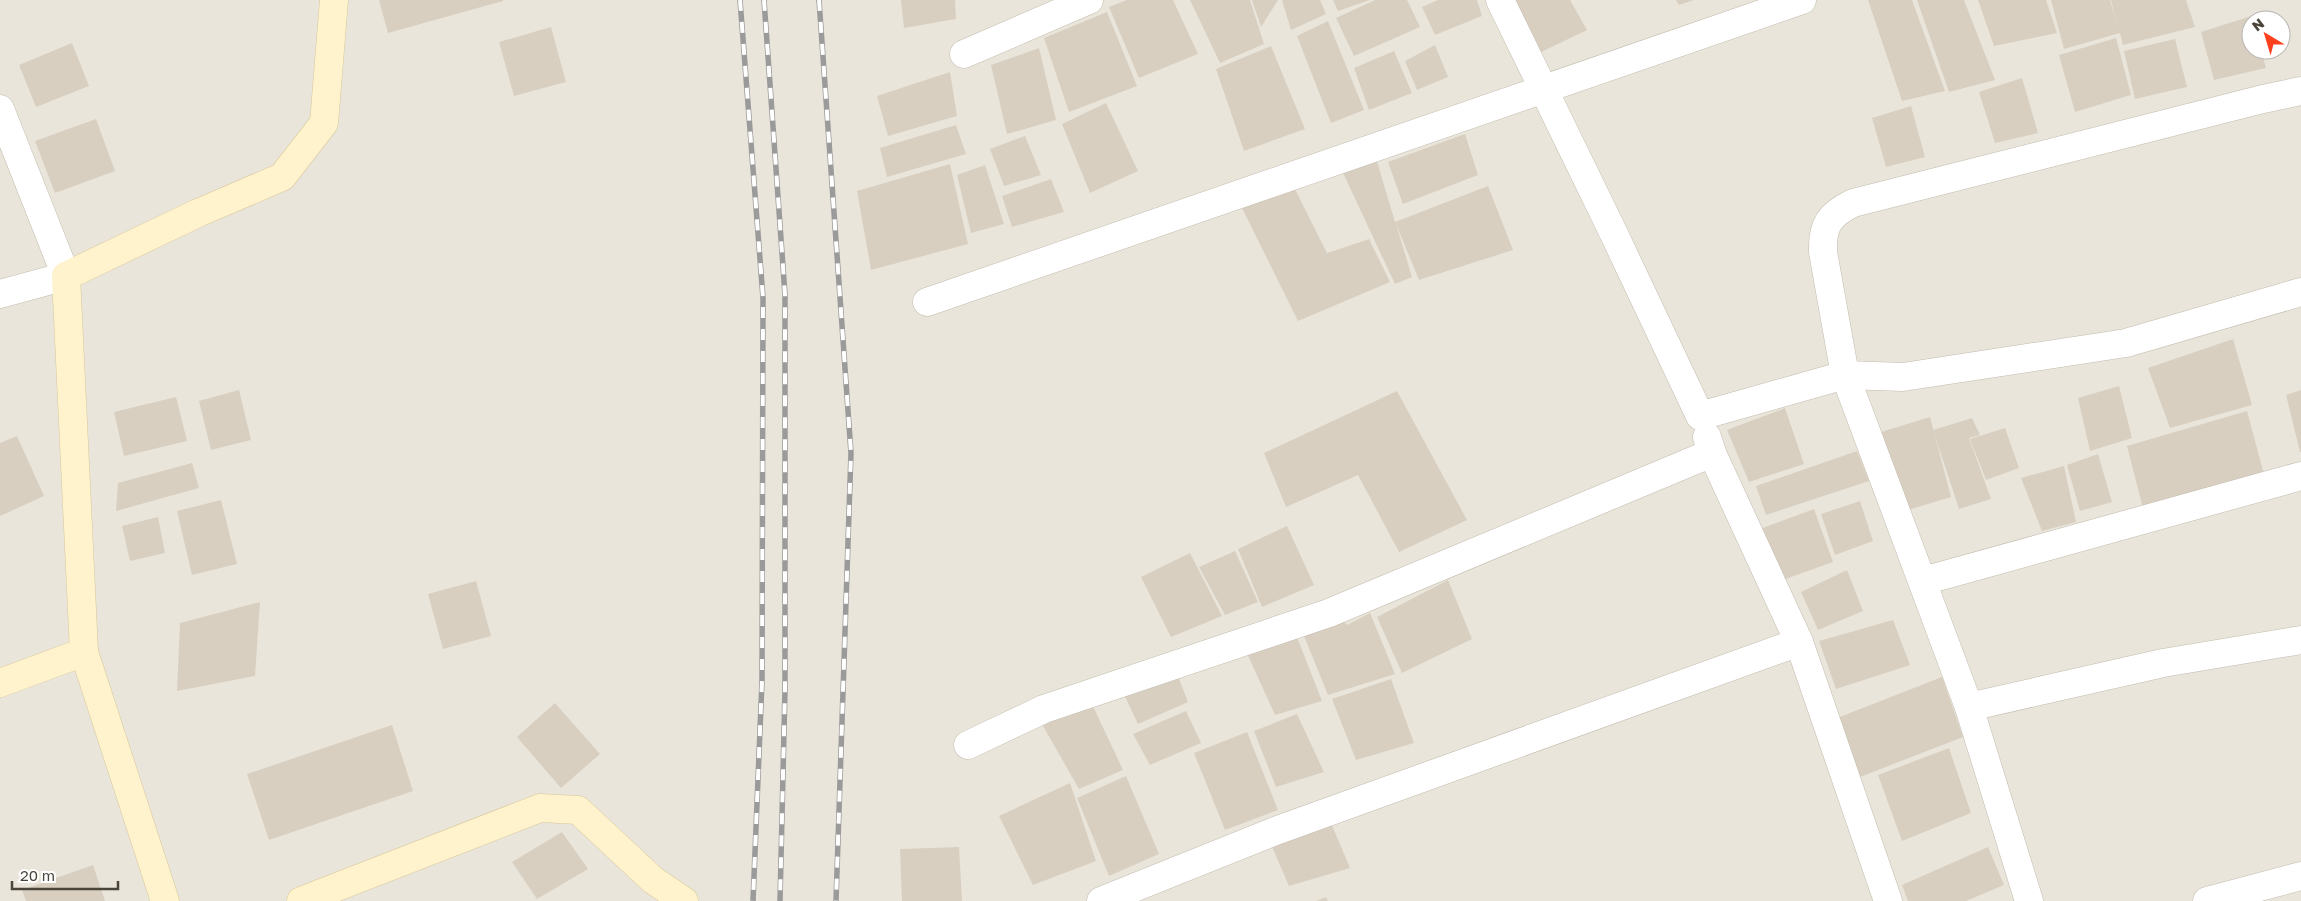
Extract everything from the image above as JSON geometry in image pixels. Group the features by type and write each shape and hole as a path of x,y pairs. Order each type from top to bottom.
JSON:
{"main road":[{"path":"165,901 84,652 66,276 198,213 282,176 324,123 334,0"},
{"path":"0,683 84,652"},
{"path":"301,901 540,808 578,810 652,880 684,901"}],"street":[{"path":"964,54 1089,0"},
{"path":"1500,0 1545,90 1700,416 1712,453 1799,642 1888,901"},
{"path":"927,302 1802,0"},
{"path":"2029,901 1969,707 1845,375 1823,252 1822,234 1829,220 1839,210 1862,201 2253,101 2301,91"},
{"path":"0,108 66,276 0,294"},
{"path":"1700,416 1845,375 1903,377 2126,343 2301,292"},
{"path":"968,745 1044,709 1329,613 1712,453"},
{"path":"1923,581 2301,476"},
{"path":"1969,707 2163,663 2301,640"},
{"path":"1101,901 1278,830 1799,642"},
{"path":"2208,901 2301,876"}],"shaded area":[{"path":"0,0 2301,0 2301,901 0,901"}],"building":[{"path":"379,0 503,0 503,1 388,33"},
{"path":"901,0 955,0 956,19 904,28"},
{"path":"1127,0 1173,0 1198,54 1139,78 1109,7"},
{"path":"1190,0 1250,0 1264,44 1220,63"},
{"path":"1252,0 1278,0 1261,27"},
{"path":"1282,0 1320,0 1326,14 1291,30"},
{"path":"1333,0 1370,0 1338,11"},
{"path":"1375,0 1407,0 1420,27 1354,56 1336,18"},
{"path":"1438,0 1477,0 1482,16 1435,35 1422,7"},
{"path":"1516,0 1570,0 1587,30 1537,54 1511,3"},
{"path":"1676,0 1694,0 1679,5"},
{"path":"1868,0 1912,0 1945,91 1902,101"},
{"path":"1917,0 1964,0 1995,80 1949,92"},
{"path":"1978,0 2046,0 2057,33 1994,46"},
{"path":"2051,0 2110,0 2117,25 2111,0 2186,0 2195,27 2123,45 2120,33 2064,49"},
{"path":"1107,12 1137,86 1069,112 1044,38"},
{"path":"2241,19 2241,60 2264,60 2266,68 2214,80 2201,32"},
{"path":"1328,21 1364,110 1331,123 1297,36"},
{"path":"551,27 566,82 514,96 499,42"},
{"path":"2116,38 2131,95 2075,112 2059,55"},
{"path":"2175,39 2187,87 2135,99 2124,51"},
{"path":"72,43 89,86 36,107 19,65"},
{"path":"1435,45 1448,77 1417,90 1405,61"},
{"path":"1271,46 1305,129 1244,151 1216,69"},
{"path":"1039,48 1056,120 1007,134 991,65"},
{"path":"1394,51 1412,93 1369,110 1354,68"},
{"path":"950,72 957,116 888,136 877,96"},
{"path":"2022,78 2038,133 1995,143 1979,92"},
{"path":"1106,103 1138,171 1090,193 1062,124"},
{"path":"1911,106 1925,157 1886,167 1872,118"},
{"path":"96,119 115,171 55,193 35,141"},
{"path":"956,125 966,154 887,177 880,148"},
{"path":"1465,134 1478,175 1403,204 1388,162"},
{"path":"1025,136 1041,175 1004,186 990,149"},
{"path":"1376,158 1395,222 1488,186 1513,250 1419,280 1396,224 1412,277 1395,284 1343,173"},
{"path":"950,164 968,244 871,270 857,191"},
{"path":"985,165 1004,224 971,233 957,175"},
{"path":"1051,179 1064,212 1012,227 1002,196"},
{"path":"1293,185 1327,253 1369,239 1390,282 1298,321 1242,208"},
{"path":"2233,339 2252,405 2170,428 2148,368"},
{"path":"2119,386 2132,438 2090,451 2078,398"},
{"path":"239,390 251,440 211,450 199,401"},
{"path":"2301,390 2301,452 2300,452 2286,395"},
{"path":"1397,391 1467,520 1399,552 1358,475 1286,507 1264,453"},
{"path":"176,397 187,441 124,456 114,412"},
{"path":"1785,408 1804,464 1749,482 1727,430"},
{"path":"2247,411 2265,478 2144,512 2127,446"},
{"path":"1930,417 1951,497 1908,510 1878,433"},
{"path":"1972,418 1980,435 1969,438 1991,499 1959,509 1933,430"},
{"path":"2005,428 2019,468 1986,480 1970,439"},
{"path":"17,436 44,496 0,516 0,443"},
{"path":"1857,451 1869,481 1766,515 1756,486"},
{"path":"2098,454 2112,502 2080,511 2067,465"},
{"path":"192,463 199,488 116,511 118,483"},
{"path":"2064,466 2076,522 2042,531 2021,478"},
{"path":"221,500 237,564 192,575 177,511"},
{"path":"1860,501 1873,541 1835,555 1821,514"},
{"path":"1814,509 1833,562 1780,581 1760,529"},
{"path":"158,517 165,553 130,561 122,526"},
{"path":"1287,526 1314,585 1262,607 1238,549"},
{"path":"1235,551 1258,602 1225,615 1199,567"},
{"path":"1190,553 1222,616 1171,637 1141,577"},
{"path":"1847,570 1863,611 1818,630 1801,592"},
{"path":"1448,580 1472,639 1402,673 1377,617"},
{"path":"476,581 491,636 443,649 428,594"},
{"path":"260,602 255,676 177,691 180,623"},
{"path":"1370,613 1395,674 1328,695 1302,631 1341,618 1347,625"},
{"path":"1893,620 1910,665 1836,689 1819,641"},
{"path":"1295,632 1322,701 1275,715 1245,649"},
{"path":"1176,671 1188,702 1138,724 1122,690"},
{"path":"1942,677 1963,737 1855,779 1832,720"},
{"path":"1391,679 1414,743 1356,760 1332,699"},
{"path":"1091,702 1123,770 1079,789 1042,724"},
{"path":"555,703 600,754 561,788 517,737"},
{"path":"1186,711 1201,743 1150,765 1133,734"},
{"path":"1297,714 1324,772 1276,787 1254,731"},
{"path":"392,725 413,791 269,840 247,774"},
{"path":"1247,732 1278,810 1225,830 1194,753"},
{"path":"1949,748 1971,813 1902,841 1878,775"},
{"path":"1126,776 1159,854 1109,876 1077,798"},
{"path":"1070,783 1096,861 1033,885 999,816"},
{"path":"1329,818 1350,868 1289,886 1269,840"},
{"path":"562,832 588,869 537,899 512,862"},
{"path":"959,847 962,901 902,901 900,849"},
{"path":"1988,847 2004,885 1966,901 1908,901 1902,885"},
{"path":"93,865 105,901 26,901 22,890"},
{"path":"1326,897 1328,901 1316,901"}],"railway":[{"path":"740,0 763,298 762,681 753,901"},
{"path":"764,0 785,295 785,689 780,901"},
{"path":"819,0 851,453 836,901"}]}
